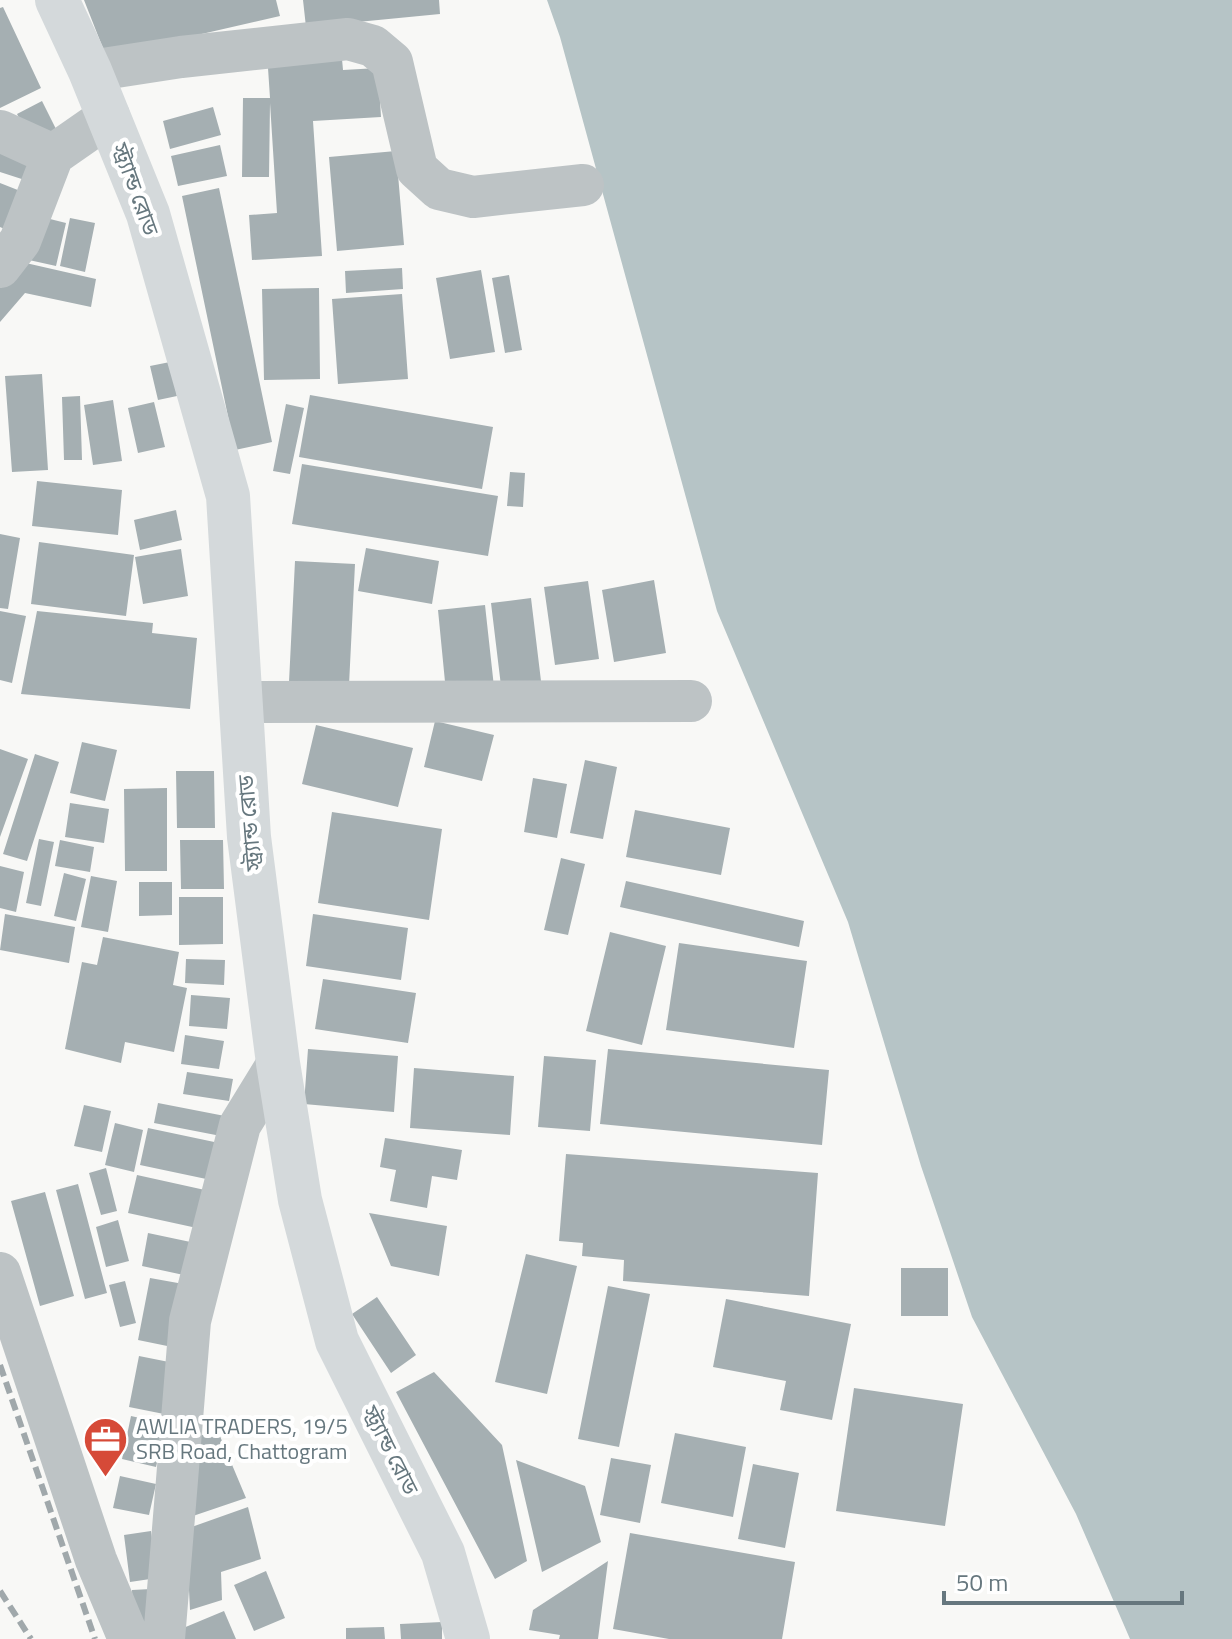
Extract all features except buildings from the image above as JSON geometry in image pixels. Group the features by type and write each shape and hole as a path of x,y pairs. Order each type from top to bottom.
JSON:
{"main road":[{"name":"স্ট্র্যান্ড রোড","path":"57,0 90,71 148,214 228,496 249,837 278,1063 300,1200 337,1341 443,1553 468,1639"}],"street":[{"path":"90,71 181,57 348,39 373,46 392,62 417,169 439,189 473,197 583,185"},
{"path":"0,267 20,241 53,155 109,116"},
{"path":"0,131 53,155"},
{"path":"240,702 691,701"},
{"path":"164,1639 190,1321 240,1125 278,1063"},
{"path":"0,1273 96,1560 129,1639"}],"shaded area":[{"path":"547,0 1232,0 1232,1639 1130,1639 1076,1514 972,1317 921,1166 848,922 717,611 560,37"}],"railway":[{"path":"0,1365 95,1639"},
{"path":"0,1591 31,1639"}],"place":[{"name":"AWLIA TRADERS, 19/5 SRB Road, Chattogram","path":"105,1478"}]}
